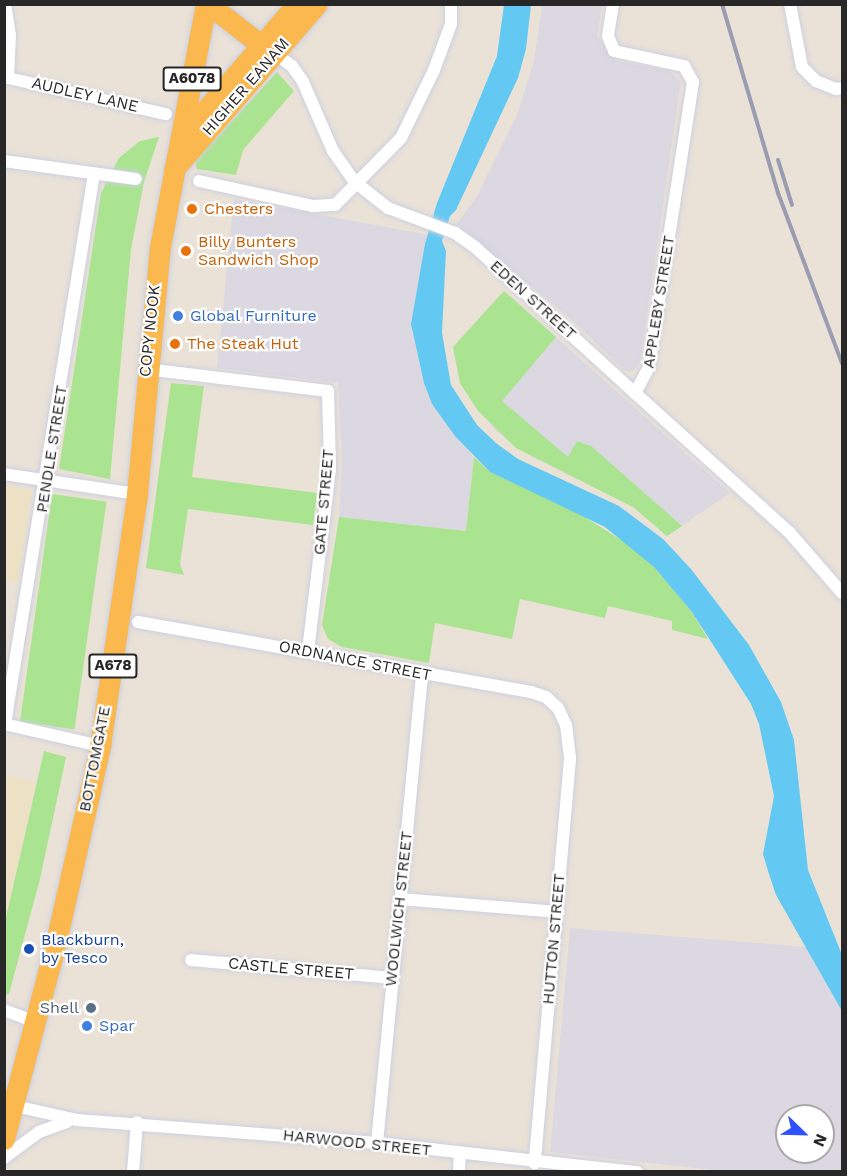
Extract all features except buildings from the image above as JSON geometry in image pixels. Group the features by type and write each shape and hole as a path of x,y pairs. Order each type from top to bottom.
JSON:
{"highway":[{"path":"207,4 268,49"},
{"name":"A6078","path":"175,161 207,4"},
{"name":"HIGHER EANAM","path":"268,49 297,4"},
{"name":"HIGHER EANAM","path":"175,161 208,106 317,4"},
{"name":"COPY NOOK","path":"137,494 146,369 160,247 175,161"},
{"name":"BOTTOMGATE","path":"36,1022 100,746 137,494"},
{"name":"A678","path":"4,1139 15,1106 36,1022"}],"street":[{"path":"5,4 10,35 6,77"},
{"path":"199,181 321,207 335,205 355,182 401,138 412,118 451,24 451,4"},
{"name":"APPLEBY STREET","path":"613,4 608,36 614,51 684,66 693,82 649,367 635,393"},
{"path":"790,4 802,67 816,81 843,88"},
{"path":"268,49 292,66 303,82 333,150 355,182"},
{"name":"AUDLEY LANE","path":"6,77 166,114"},
{"path":"4,160 136,179"},
{"name":"PENDLE STREET","path":"5,724 47,481 94,174"},
{"name":"EDEN STREET","path":"355,182 388,208 422,223 454,233 635,393"},
{"name":"GATE STREET","path":"146,369 328,391 330,470 308,651"},
{"path":"635,393 789,532 843,593"},
{"path":"4,474 137,494"},
{"name":"ORDNANCE STREET","path":"138,622 308,651 539,695 564,716"},
{"name":"WOOLWICH STREET","path":"377,1143 422,674"},
{"name":"HUTTON STREET","path":"536,1162 570,759 564,716"},
{"path":"5,724 100,746"},
{"path":"400,899 558,912"},
{"name":"CASTLE STREET","path":"191,960 392,978"},
{"path":"4,1010 36,1022"},
{"name":"HARWOOD STREET","path":"15,1106 77,1120 137,1122 377,1143 637,1172"},
{"name":"HARWOOD STREET","path":"4,1158 53,1124 77,1120"},
{"path":"133,1172 137,1122"},
{"path":"459,1172 460,1154"}],"shaded area":[{"path":"542,5 602,5 597,36 616,61 669,71 681,81 640,363 632,372 624,370 573,321 457,224 477,196 517,115 534,61"},
{"path":"234,199 429,235 411,324 424,383 432,404 474,457 466,531 339,517 342,459 338,383 217,368"},
{"path":"504,291 730,493 667,536 633,507 531,456 496,431 460,383 453,347"},
{"path":"5,485 32,490 18,583 5,580"},
{"path":"4,775 36,782 5,921"},
{"path":"570,928 807,947 842,1007 842,1171 722,1171 550,1152"}],"green space":[{"path":"277,72 294,91 243,150 236,175 197,169 195,161"},
{"path":"159,137 144,182 131,249 110,479 59,469 101,193 119,158 140,141"},
{"path":"504,291 556,337 502,401 568,457 577,441 591,446 682,526 667,536 633,507 516,448 478,411 460,383 453,347"},
{"path":"171,383 204,386 192,477 317,493 313,525 188,509 180,564 184,575 146,568"},
{"path":"474,457 490,472 572,509 629,545 654,567 692,612 708,639 672,630 672,621 608,606 605,618 520,599 512,639 435,623 429,663 342,647 328,639 322,625 339,517 466,531"},
{"path":"52,494 106,502 74,729 20,722"},
{"path":"44,751 66,757 40,879 9,994 5,995 5,922"}],"water":[{"path":"504,5 531,5 526,49 518,78 456,210 450,216 442,241 446,251 442,333 451,385 477,425 518,459 619,506 663,539 691,569 749,645 781,702 794,740 808,870 842,955 842,1011 776,895 763,854 774,796 759,724 751,704 692,612 654,567 605,527 490,472 455,436 432,404 424,383 411,324 425,244 437,203 497,56"}],"railway":[{"path":"722,4 778,193 842,363"},
{"path":"778,160 792,205"}],"place":[{"name":"Chesters","path":"192,209"},
{"name":"Billy Bunters Sandwich Shop","path":"186,251"},
{"name":"Global Furniture","path":"178,316"},
{"name":"The Steak Hut","path":"175,344"},
{"name":"Blackburn, by Tesco","path":"29,949"},
{"name":"Shell","path":"91,1008"},
{"name":"Spar","path":"87,1026"}]}
